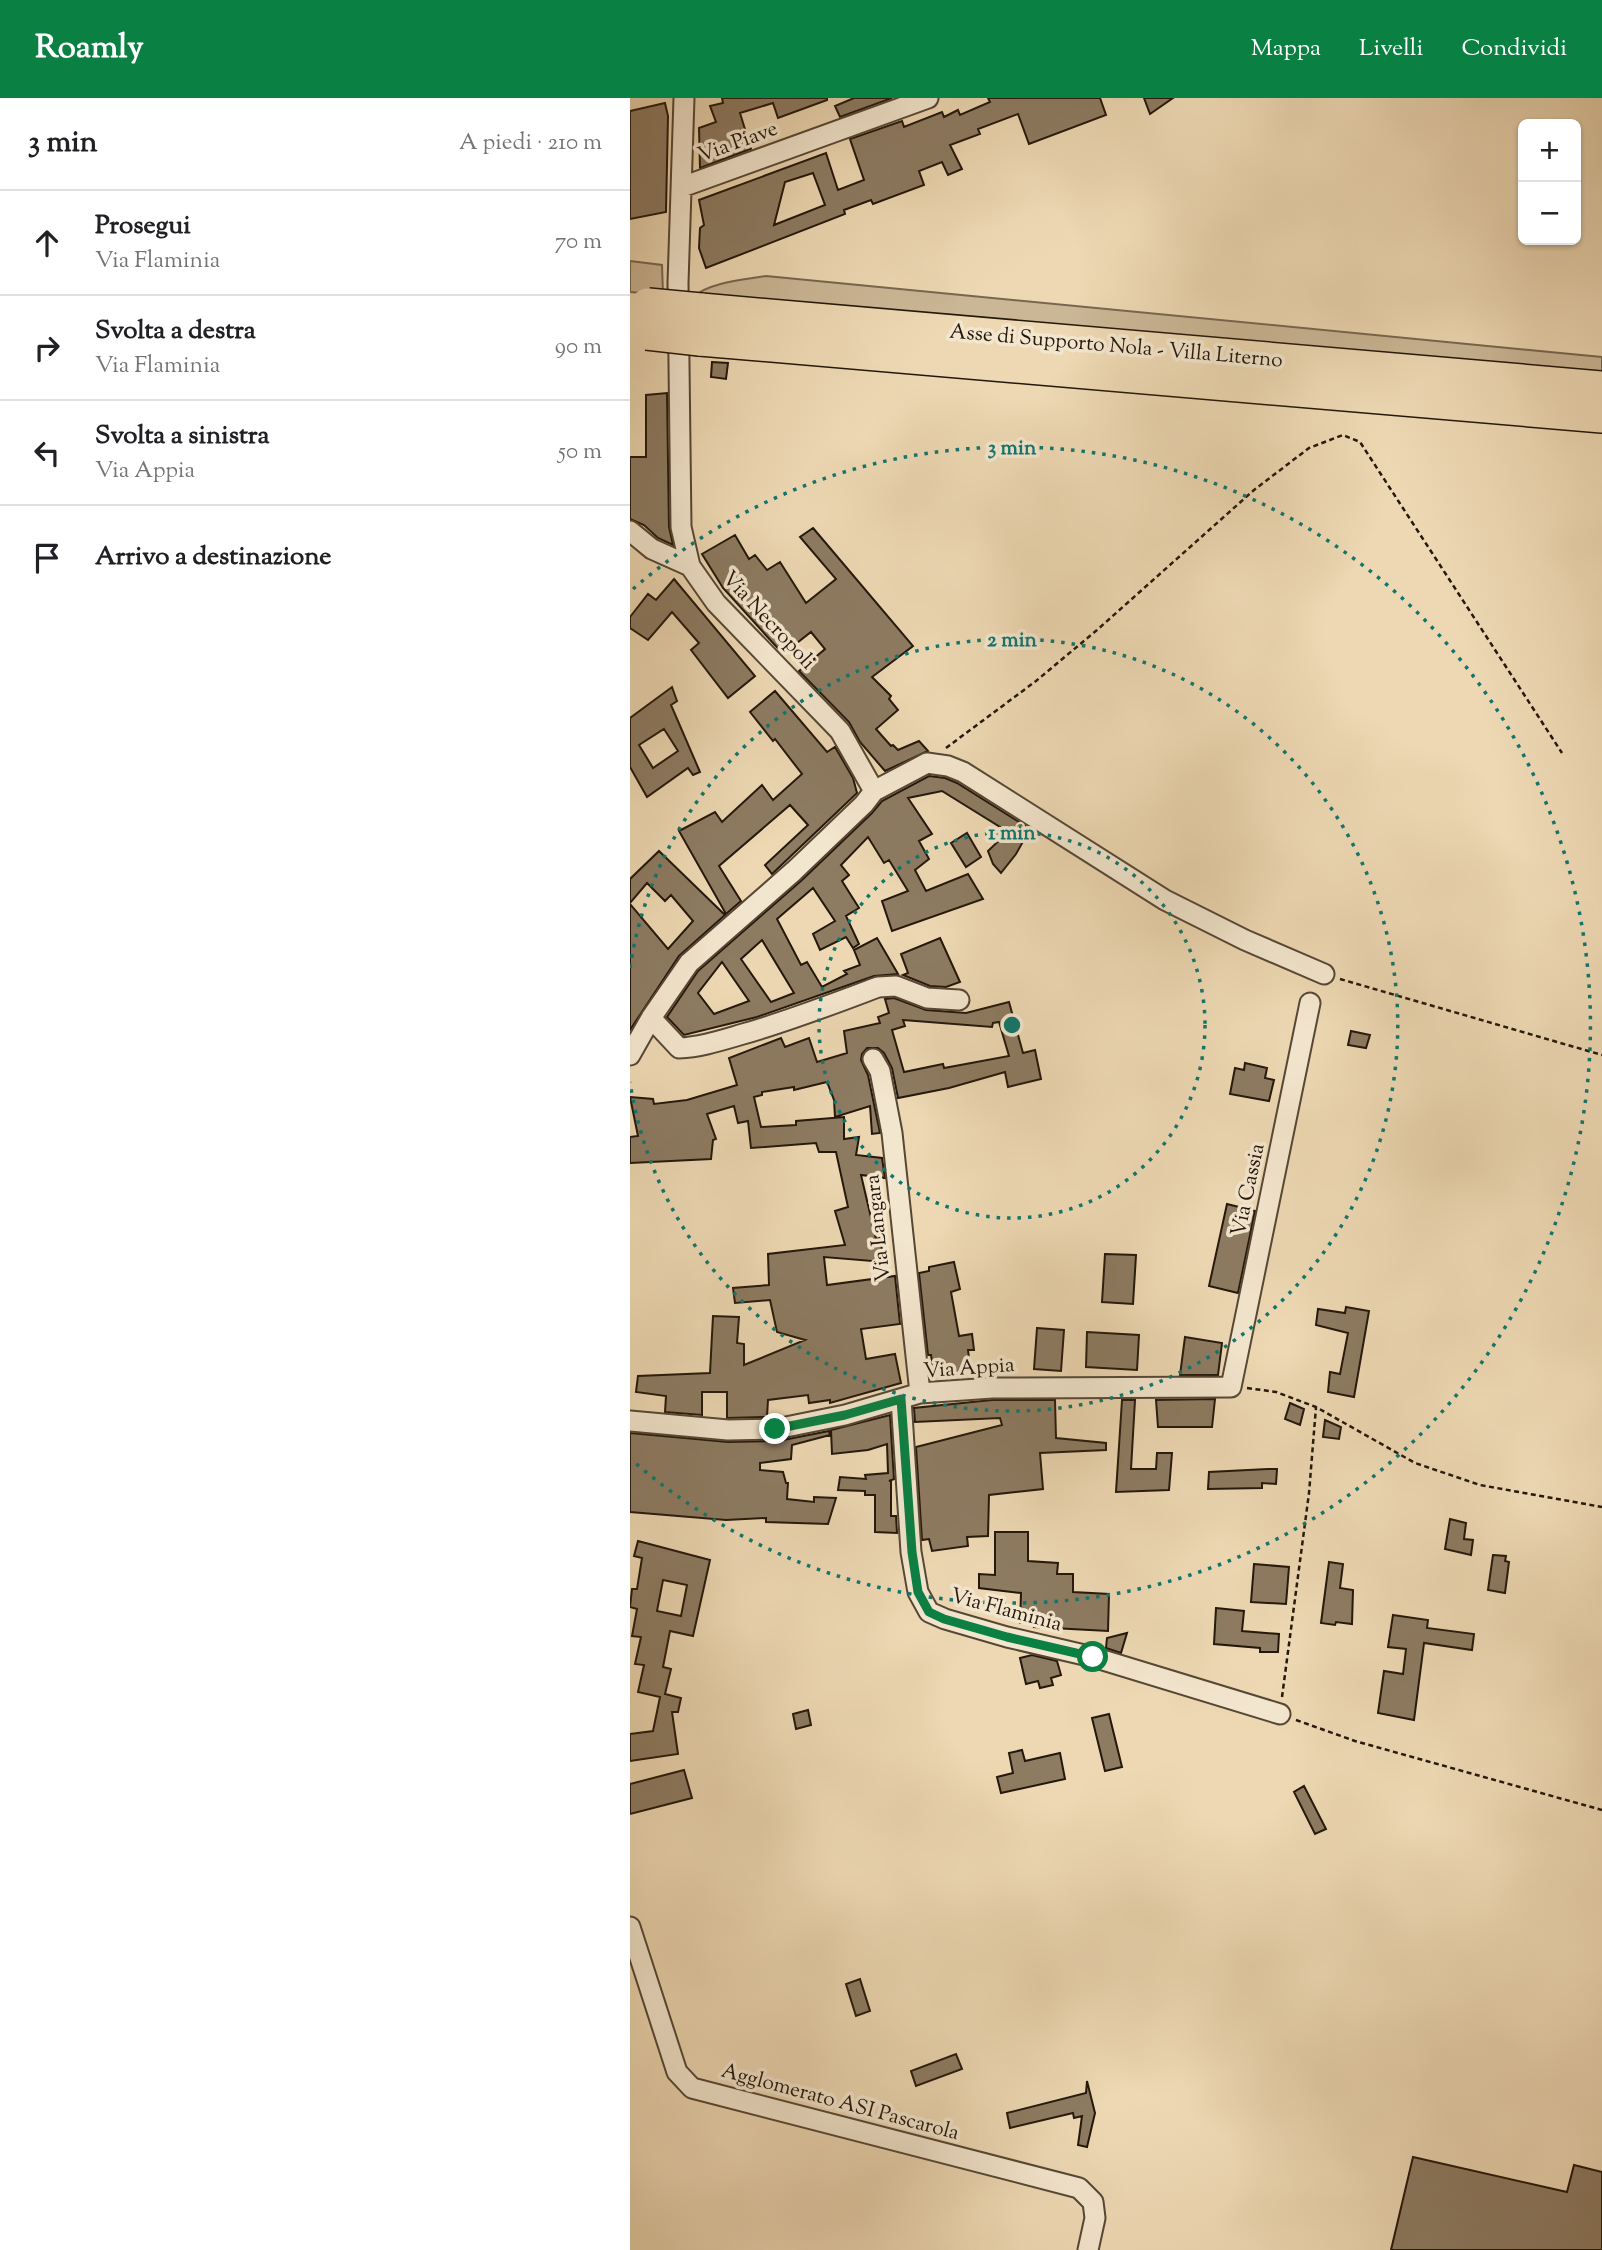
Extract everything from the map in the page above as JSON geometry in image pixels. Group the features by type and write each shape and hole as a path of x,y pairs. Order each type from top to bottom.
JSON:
{"highway":[{"name":"Asse di Supporto Nola - Villa Literno","path":"639,318 1602,415"},
{"name":"Asse di Supporto Nola - Villa Literno","path":"701,324 1602,389"}],"street":[{"name":"Via Necropoli","path":"684,98 678,283 681,527 690,566 716,603 840,730 874,791"},
{"name":"Via Piave","path":"682,187 928,98"},
{"path":"630,531 652,549 690,566"},
{"path":"630,1055 651,1018 689,963 794,871 864,804 874,791 927,763 948,766 963,772 1165,900 1245,940 1324,974"},
{"path":"651,1018 679,1048 689,1048 770,1027 878,987 896,986 927,998 959,1000"},
{"name":"Via Cassia","path":"1231,1387 1310,1003"},
{"name":"Via Langara","path":"873,1059 880,1071 892,1133 911,1396"},
{"name":"Via Appia","path":"630,1421 728,1430 775,1429 845,1415 911,1396 992,1388 1231,1387"},
{"name":"Via Flaminia","path":"911,1396 912,1552 918,1592 929,1612 1007,1637 1093,1657 1280,1714"},
{"name":"Agglomerato ASI Pascarola","path":"630,1927 677,2072 692,2088 1079,2188 1093,2202 1095,2218 1088,2250"}],"path":[{"path":"927,763 1056,664 1254,490 1309,448 1343,435 1360,442 1562,753"},
{"path":"1324,974 1602,1055"},
{"path":"1231,1387 1276,1392 1317,1407 1415,1463 1480,1485 1602,1507"},
{"path":"1317,1407 1309,1493 1280,1714 1355,1741 1602,1810"}],"shaded area":[{"path":"630,261 662,265 663,295 630,292"},
{"path":"766,276 1602,357 1602,377 693,297 718,285"}],"building":[{"path":"722,98 827,100 778,118 773,103 740,113 751,149 700,168 699,128 716,122 710,106 723,103"},
{"path":"854,98 892,98 840,117 835,106"},
{"path":"988,98 1100,98 1106,115 1029,144 1018,114 978,129 980,134 950,145 962,169 948,175 942,162 919,171 924,185 873,204 871,200 844,210 845,214 706,268 699,248 700,228 704,225 699,200 826,153 838,190 864,180 850,139 902,121 904,127 942,112 944,117 958,110 960,115 990,102","holes":["813,173 825,205 774,225 785,182"]},
{"path":"1144,98 1173,98 1150,114"},
{"path":"665,103 668,116 666,212 630,219 630,111"},
{"path":"712,362 728,363 726,379 711,377"},
{"path":"667,393 669,527 673,545 658,538 644,525 630,519 630,457 646,457 646,395"},
{"path":"813,528 913,646 872,677 891,696 889,699 898,710 876,729 898,750 919,741 928,751 885,771 860,742 849,722 799,671 825,649 811,632 783,654 723,588 702,554 735,535 749,559 755,555 767,570 780,562 806,603 836,579 800,537"},
{"path":"674,579 755,676 728,698 691,650 699,643 672,612 648,640 630,628 630,617 648,594 656,600"},
{"path":"672,687 677,701 671,705 700,772 693,775 688,768 647,797 630,767 630,718","holes":["664,729 678,751 653,768 639,745"]},
{"path":"775,691 827,752 835,747 853,778 857,793 772,874 765,865 808,825 790,805 719,866 741,901 726,914 679,831 715,812 722,822 762,785 773,800 802,774 750,712"},
{"path":"929,776 945,778 1030,829 1001,873 993,864 988,851 1008,832 942,791 908,798 932,834 919,841 929,859 915,870 926,891 968,874 983,899 892,931 882,901 908,891 889,860 884,863 868,837 841,865 849,875 842,881 859,908 846,916 859,944 853,948 846,937 820,950 813,934 835,921 813,888 777,919 801,965 807,962 822,987 847,974 844,971 860,965 854,950 877,938 898,974 874,976 757,1017 684,1035 667,1017 698,971 802,880 882,801","holes":["762,940 794,993 771,1002 741,959","722,962 749,1001 714,1014 698,993"]},
{"path":"967,833 981,857 966,867 951,843"},
{"path":"659,851 725,915 679,956 630,1030 630,904 668,949 693,921 671,895 665,901 647,883 630,903 630,879"},
{"path":"940,938 960,982 946,987 930,986 903,975 908,973 901,954"},
{"path":"894,998 926,1010 966,1013 1009,1002 1023,1053 1035,1050 1041,1079 1008,1087 1005,1072 949,1088 898,1098 892,1068 884,1053 878,1048 867,1048 861,1060 868,1075 880,1133 872,1134 870,1106 835,1117 834,1100 827,1082 794,1090 794,1087 762,1092 762,1095 754,1097 761,1127 796,1125 796,1121 844,1117 844,1139 859,1137 856,1155 882,1158 885,1178 861,1175 876,1239 880,1238 884,1262 824,1257 827,1285 895,1276 900,1324 861,1329 866,1359 895,1354 901,1383 830,1403 830,1400 809,1403 808,1395 768,1400 767,1417 727,1418 727,1392 702,1392 702,1415 665,1412 666,1396 636,1392 638,1376 710,1373 713,1316 739,1317 737,1343 744,1344 744,1365 805,1340 777,1332 770,1300 735,1303 733,1288 769,1285 768,1254 845,1245 835,1211 848,1207 836,1152 819,1152 816,1143 751,1148 748,1121 738,1123 734,1106 707,1114 716,1139 713,1140 711,1159 630,1163 630,1137 638,1136 630,1097 653,1099 654,1104 687,1100 737,1085 729,1058 781,1038 785,1047 809,1038 817,1062 847,1053 844,1031 880,1023 878,1017 889,1013 885,999","holes":["903,1020 992,1027 993,1023 999,1022 1009,1056 904,1072 892,1030 905,1026"]},
{"path":"1351,1031 1370,1035 1366,1048 1348,1045"},
{"path":"1245,1063 1267,1068 1265,1078 1274,1080 1269,1101 1230,1094 1235,1068 1244,1070"},
{"path":"1227,1204 1255,1211 1238,1293 1209,1286"},
{"path":"1105,1254 1136,1255 1133,1304 1102,1302"},
{"path":"954,1262 960,1289 951,1292 959,1336 972,1334 974,1350 968,1350 971,1374 956,1376 955,1371 940,1372 939,1367 933,1368 931,1355 928,1355 919,1273 929,1271 929,1267"},
{"path":"1346,1307 1369,1311 1354,1397 1328,1392 1330,1372 1340,1374 1348,1333 1316,1325 1318,1309 1345,1313"},
{"path":"1037,1328 1064,1330 1061,1371 1034,1369"},
{"path":"1087,1332 1139,1335 1137,1370 1086,1367"},
{"path":"1185,1337 1222,1343 1218,1375 1180,1375"},
{"path":"1215,1399 1212,1427 1158,1427 1156,1400"},
{"path":"992,1400 1055,1400 1056,1438 1106,1443 1106,1450 1040,1453 1043,1489 989,1495 988,1536 967,1537 968,1546 932,1551 929,1539 922,1540 916,1447 1002,1425 1000,1418 915,1422 914,1408"},
{"path":"1122,1400 1135,1400 1131,1469 1156,1469 1157,1453 1172,1453 1169,1490 1116,1492"},
{"path":"1290,1403 1304,1409 1300,1425 1285,1419"},
{"path":"890,1415 894,1479 889,1481 891,1516 896,1516 897,1533 875,1532 875,1495 865,1495 865,1491 838,1490 840,1477 866,1479 865,1475 888,1473 887,1444 868,1450 832,1454 831,1430"},
{"path":"1325,1420 1341,1427 1339,1439 1323,1437"},
{"path":"829,1431 830,1435 792,1445 791,1459 760,1463 760,1470 783,1472 788,1483 787,1499 814,1502 814,1497 836,1498 828,1524 766,1522 766,1518 726,1520 630,1512 630,1433 728,1442 778,1441"},
{"path":"1277,1469 1276,1484 1262,1483 1262,1488 1208,1489 1209,1472"},
{"path":"1450,1519 1466,1523 1464,1539 1473,1540 1471,1555 1445,1549"},
{"path":"995,1532 1028,1532 1028,1561 1058,1563 1057,1574 1073,1574 1073,1592 1109,1594 1108,1631 1034,1627 1035,1623 1020,1623 1021,1593 979,1588 979,1574 995,1575"},
{"path":"638,1541 710,1560 693,1636 670,1631 663,1667 671,1669 665,1694 681,1698 678,1712 672,1712 678,1754 630,1761 630,1734 653,1731 660,1697 638,1692 644,1665 635,1664 641,1637 632,1636 637,1609 630,1607 632,1589 637,1589 642,1558 634,1556","holes":["663,1580 687,1585 681,1616 657,1611"]},
{"path":"1493,1555 1506,1556 1505,1561 1509,1562 1505,1593 1488,1590"},
{"path":"1329,1562 1343,1564 1340,1588 1353,1590 1352,1624 1321,1623"},
{"path":"1254,1564 1289,1567 1286,1604 1251,1602"},
{"path":"1216,1608 1244,1611 1242,1631 1279,1634 1278,1652 1260,1652 1260,1648 1214,1644"},
{"path":"1393,1615 1428,1620 1427,1628 1474,1634 1472,1650 1424,1643 1414,1720 1378,1713 1384,1671 1403,1674 1406,1649 1388,1647"},
{"path":"1127,1633 1121,1653 1106,1648 1107,1638"},
{"path":"1032,1655 1057,1661 1061,1675 1051,1678 1053,1685 1040,1688 1038,1681 1026,1684 1020,1658"},
{"path":"808,1710 811,1725 796,1729 793,1714"},
{"path":"1109,1714 1122,1767 1105,1771 1092,1718"},
{"path":"1022,1750 1025,1761 1060,1753 1065,1779 1001,1793 997,1777 1013,1773 1009,1753"},
{"path":"684,1770 692,1798 630,1814 630,1784"},
{"path":"1304,1786 1326,1829 1315,1834 1294,1792"},
{"path":"860,1979 870,2011 856,2016 846,1984"},
{"path":"956,2054 962,2069 916,2086 911,2071"},
{"path":"1087,2081 1095,2113 1087,2147 1078,2145 1082,2116 1074,2118 1073,2113 1010,2128 1007,2113 1086,2093"},
{"path":"1413,2157 1567,2192 1574,2165 1602,2172 1602,2250 1391,2250"}],"route":[{"path":"775,1429 845,1415 901,1399 912,1552 918,1592 929,1612 1007,1637 1093,1657"}]}
